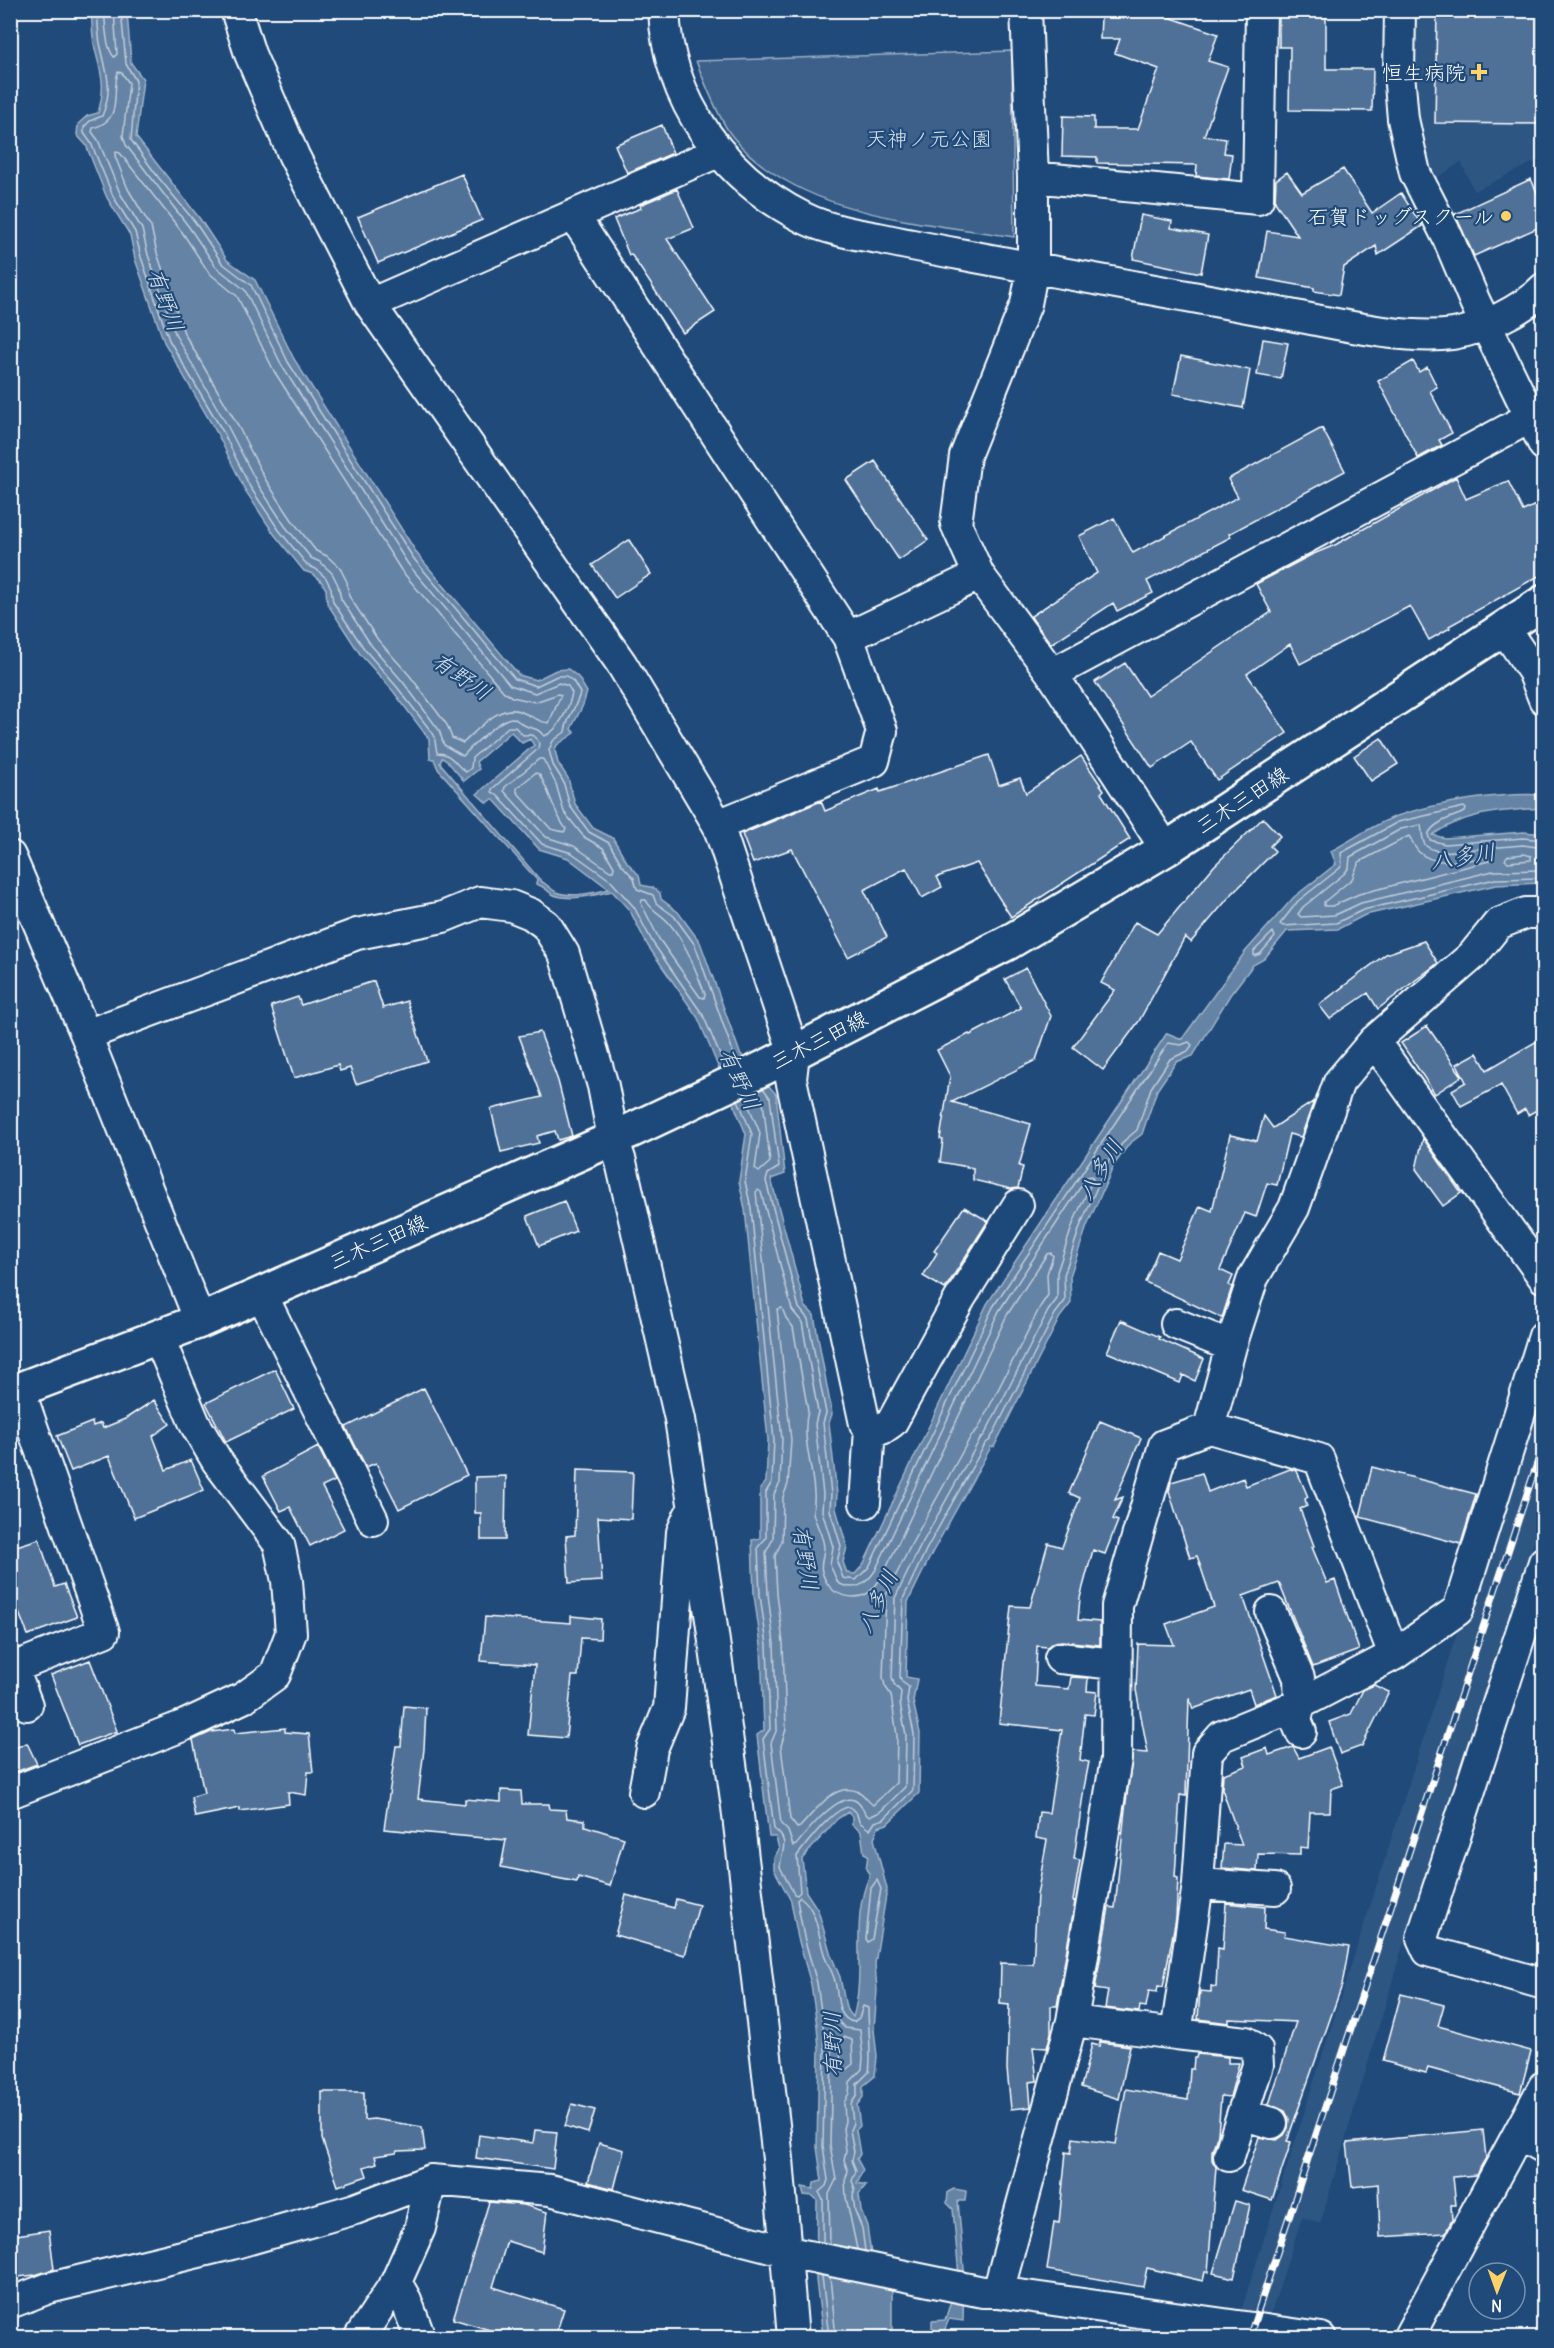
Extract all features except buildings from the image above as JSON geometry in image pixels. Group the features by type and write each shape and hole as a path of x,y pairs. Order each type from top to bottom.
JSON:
{"main road":[{"name":"三木三田線","path":"15,1391 200,1321 621,1135 783,1058 1009,942 1166,849 1544,602"}],"street":[{"path":"236,10 250,54 294,156 370,304 621,663 718,825 783,1058 791,1079 865,1424 870,1429 882,1429 892,1422 958,1300 1018,1206"},
{"path":"664,10 665,31 675,71 698,125 718,152 742,177 775,201 806,219 846,232 1348,326 1413,335 1453,334 1486,324 1513,311 1544,288"},
{"path":"1026,10 1033,177 1033,268 1026,304 965,456 956,524 979,575 1052,674 1166,849"},
{"path":"1033,177 1258,199 1261,10"},
{"path":"1400,10 1399,74 1403,119 1415,172 1544,445"},
{"path":"370,304 718,152"},
{"path":"574,216 848,637 882,732 874,761 718,825"},
{"path":"1052,674 1531,417"},
{"path":"848,637 979,575"},
{"path":"1504,628 1533,671 1544,699"},
{"path":"10,856 86,1035 200,1321"},
{"path":"86,1035 357,934 443,917 480,902 510,906 531,914 546,925 564,954 603,1086 621,1135 621,1162 680,1419 737,1807 792,2252 793,2337"},
{"path":"1209,1428 1231,1346 1253,1278 1294,1208 1339,1082 1374,1041 1473,955 1498,924 1526,912 1544,912"},
{"path":"1374,1041 1544,1278"},
{"path":"261,1293 373,1520"},
{"path":"1176,1324 1231,1346"},
{"path":"10,1794 184,1725 243,1698 274,1675 291,1632 287,1581 279,1544 224,1470 195,1424 158,1336"},
{"path":"1176,2034 1198,1884 1208,1753 1222,1736 1300,1718 1458,1610 1544,1336"},
{"path":"15,1391 104,1632 12,1668 27,1706"},
{"path":"990,2292 1072,2021 1116,1760 1117,1606 1164,1445 1209,1428 1319,1459 1394,1655"},
{"path":"866,1503 870,1429"},
{"path":"644,1792 652,1749 669,1708 681,1533 693,1505"},
{"path":"1544,1562 1422,1938 1428,1951 1544,1984"},
{"path":"1271,1612 1299,1678 1300,1718"},
{"path":"1060,1658 1116,1664"},
{"path":"1198,1884 1275,1890"},
{"path":"1072,2021 1246,2042 1257,2050 1258,2065 1244,2115 1229,2156"},
{"path":"1408,2337 1531,2141 1544,2086"},
{"path":"1244,2115 1272,2123"},
{"path":"359,2337 396,2282 420,2228 431,2180"},
{"path":"10,2303 49,2288 232,2244 344,2212 431,2180 550,2190 792,2252 990,2292 1322,2337"},
{"path":"396,2282 406,2300 420,2337"}],"shaded area":[{"name":"恒生病院","path":"1415,11 1543,11 1543,158 1474,191 1461,162 1431,182 1415,134"},
{"path":"1543,1362 1543,1514 1401,1952 1320,2224 1302,2217 1270,2316 1241,2311"}],"green space":[{"name":"天神ノ元公園","path":"1012,51 1014,237 901,220 862,211 825,199 790,183 759,163 732,136 717,111 696,61"}],"water":[{"path":"91,11 127,11 131,63 143,79 136,137 200,219 227,260 255,280 294,359 418,555 519,675 536,680 556,670 568,669 578,677 587,692 571,729 575,733 557,745 555,750 558,763 568,778 575,804 593,828 613,838 627,862 639,875 641,885 654,888 660,893 661,899 678,912 700,942 740,1053 776,1094 785,1174 771,1179 805,1306 814,1315 832,1414 829,1423 837,1494 836,1509 847,1547 843,1562 847,1573 855,1574 863,1565 987,1304 1167,1033 1182,1039 1245,952 1294,897 1336,864 1331,851 1380,823 1413,811 1489,797 1543,795 1543,808 1473,817 1459,821 1432,835 1445,838 1524,832 1543,834 1543,883 1496,885 1365,915 1338,929 1287,931 1264,959 1253,965 1230,995 1193,1056 1176,1062 1157,1090 1142,1134 1129,1144 1114,1165 1087,1226 1070,1276 1071,1303 1060,1317 994,1447 991,1447 932,1553 908,1602 906,1677 917,1679 913,1701 920,1733 919,1793 887,1824 878,1827 874,1839 887,1889 875,1964 877,1990 874,2030 877,2056 875,2076 863,2086 863,2097 857,2105 860,2126 856,2130 860,2154 857,2159 863,2170 857,2183 866,2185 859,2194 861,2210 867,2226 872,2261 892,2288 892,2337 823,2336 816,2280 817,2200 813,2196 804,2195 802,2187 813,2189 814,2183 822,2181 817,2147 819,2049 811,1984 798,1938 791,1901 774,1869 774,1858 779,1849 776,1837 769,1837 757,1735 764,1730 761,1645 754,1595 752,1540 760,1538 760,1489 766,1482 768,1440 745,1209 739,1181 746,1134 698,1018 648,946 630,911 612,891 582,897 566,897 552,894 536,884 537,880 438,769 434,759 430,759 429,739 393,691 360,654 327,603 326,589 321,581 313,574 304,571 274,534 245,490 217,433 164,342 135,259 130,235 107,198 86,145 77,135 78,124 87,116 98,113 101,102 102,78 94,44","holes":["511,732 522,743 530,739 534,745 477,794 487,803 493,799 539,849 568,858 609,889 575,895 562,894 541,881 440,763 442,758 448,762 464,781 479,769 476,762","848,1812 852,1817 852,1825 861,1832 864,1853 868,1855 866,1869 870,1875 860,1909 859,1982 853,2017 846,2008 840,1977 818,1910 806,1892 802,1859 837,1819"]},
{"path":"954,2189 966,2191 965,2201 958,2201 964,2269 963,2321 949,2319 944,2337 938,2337 932,2328 932,2321 945,2320 959,2276 953,2209 947,2203 948,2192"}],"railway":[{"path":"1249,2338 1544,1442"}],"place":[{"name":"恒生病院","path":"1479,72"},
{"name":"石賀ドッグスクール","path":"1506,216"}],"water label":[{"name":"有野川","path":"166,300"},
{"name":"有野川","path":"462,676"},
{"name":"八多川","path":"1463,856"},
{"name":"有野川","path":"740,1079"},
{"name":"八多川","path":"1100,1169"},
{"name":"有野川","path":"806,1558"},
{"name":"八多川","path":"877,1601"},
{"name":"有野川","path":"832,2044"}]}
